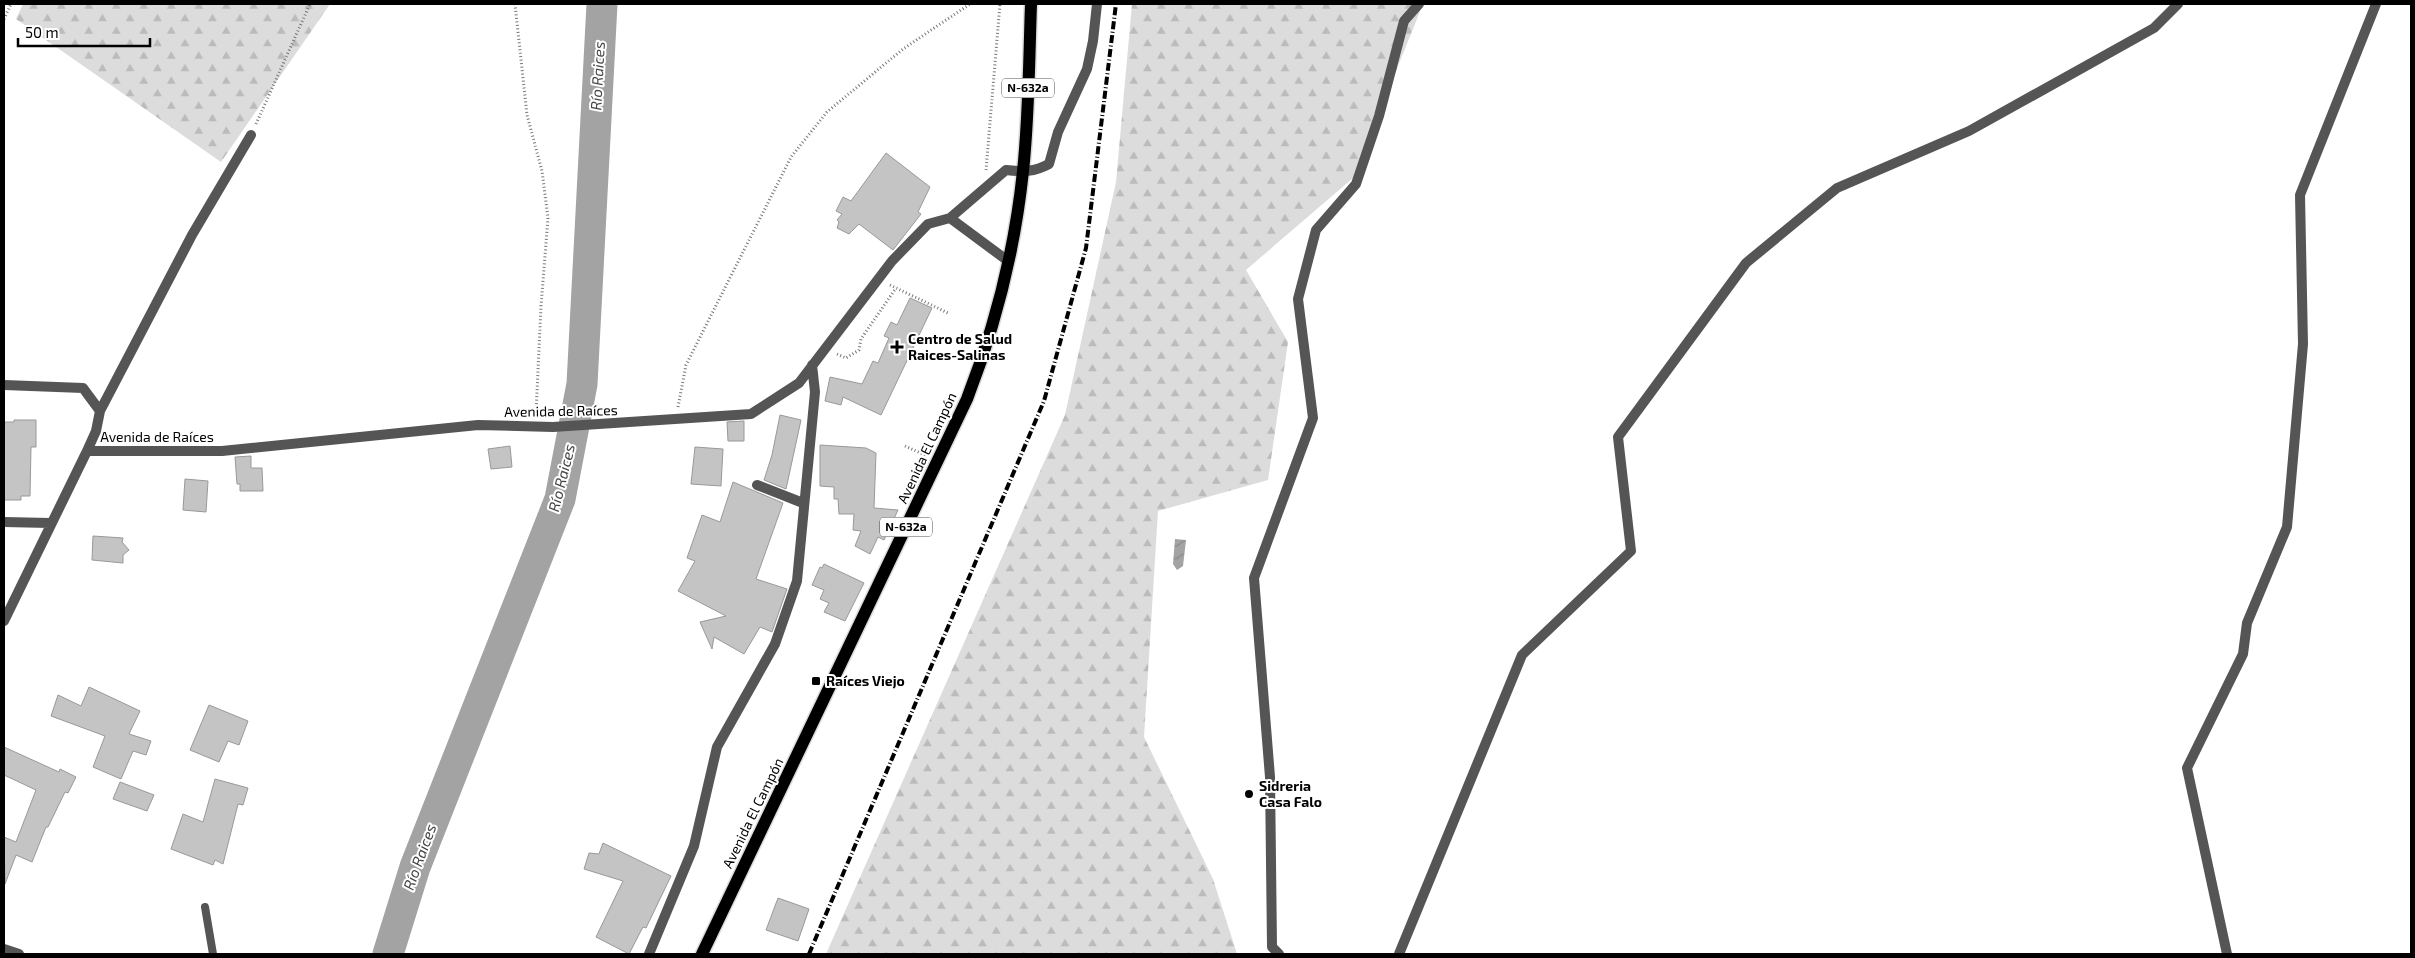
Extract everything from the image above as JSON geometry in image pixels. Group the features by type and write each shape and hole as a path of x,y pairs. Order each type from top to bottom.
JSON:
{"main road":[{"name":"Avenida El Campón","path":"702,954 967,399 982,358 1008,261 1023,172 1031,4"}],"street":[{"name":"Avenida de Raíces","path":"87,451 222,450 478,425 553,427 751,414 799,383 892,261 928,224 950,218 1006,170 1023,172 1037,170 1049,164 1058,132 1087,69 1093,41 1097,4"},
{"path":"1279,954 1272,947 1270,777 1254,578 1313,418 1298,299 1316,230 1356,184 1378,116 1404,21 1418,4"},
{"path":"1399,954 1522,655 1631,551 1618,437 1746,263 1837,188 1969,131 2154,28 2178,4"},
{"path":"2227,954 2186,768 2243,654 2246,622 2287,526 2303,344 2300,195 2376,4"},
{"path":"4,621 50,523 87,451 96,431 100,411 192,235 251,135"},
{"path":"950,218 1008,261"},
{"path":"649,954 694,846 717,747 775,644 797,581 814,392 812,365"},
{"path":"4,385 83,388 100,411"},
{"path":"757,485 803,503"},
{"path":"4,522 50,523"},
{"path":"4,948 19,954"}],"lane":[{"path":"205,907 213,954"}],"path":[{"path":"4,19 10,4"},
{"path":"251,135 310,4"},
{"path":"515,4 527,115 542,171 548,218 540,306 536,427"},
{"path":"676,420 686,365 791,157 827,112 902,50 970,4"},
{"path":"983,190 1000,4"},
{"path":"884,282 948,313"},
{"path":"840,356 846,358 859,350 861,339 896,288"},
{"path":"905,446 915,451"}],"green space":[{"path":"23,4 330,4 221,162 16,19"},
{"path":"1132,4 1423,4 1353,178 1246,270 1288,342 1268,480 1158,511 1144,737 1213,879 1237,954 826,954 1065,415 1116,182"}],"water":[{"path":"1175,539 1186,540 1183,566 1177,570 1173,564"}],"building":[{"path":"886,153 930,187 918,212 921,214 893,250 859,224 849,234 837,228 839,222 837,220 842,214 836,211 843,197 851,201"},
{"path":"910,298 932,308 881,415 843,397 841,405 825,401 830,377 862,384 873,361 878,363 889,338 884,336 891,322 897,325"},
{"path":"780,415 801,420 786,489 764,480 772,455"},
{"path":"14,420 36,420 36,447 31,447 30,496 21,496 21,500 4,500 4,422 14,422"},
{"path":"744,421 744,441 728,441 727,422"},
{"path":"820,445 866,448 876,453 874,508 898,510 884,540 878,537 870,554 855,546 861,531 853,530 854,514 839,514 838,499 834,499 834,487 820,486"},
{"path":"510,446 512,467 491,469 488,449"},
{"path":"695,447 723,449 721,486 691,484"},
{"path":"251,456 251,468 262,468 263,491 240,491 240,484 237,484 235,457"},
{"path":"185,479 208,481 206,512 183,510"},
{"path":"733,482 783,503 756,579 787,589 772,632 760,627 744,654 714,637 712,649 700,622 726,616 678,591 695,561 687,558 702,515 720,522"},
{"path":"93,536 123,538 122,542 129,550 123,555 123,563 92,560"},
{"path":"824,564 864,583 845,621 824,612 829,603 820,599 824,590 812,585 820,567 822,568"},
{"path":"89,687 140,711 129,734 151,741 146,755 133,751 121,779 93,767 105,736 51,716 58,695 81,706"},
{"path":"209,705 248,721 239,745 228,741 219,762 190,750"},
{"path":"4,747 59,772 60,769 76,777 68,793 65,792 48,827 46,827 32,862 16,855 5,884 4,837 16,842 36,790 4,775"},
{"path":"215,779 248,788 243,805 238,804 223,864 215,860 213,865 171,849 183,814 203,822"},
{"path":"120,782 154,795 147,811 113,799"},
{"path":"603,843 671,876 646,928 643,927 629,954 596,937 623,881 584,869 589,853 599,854"},
{"path":"778,898 809,909 798,941 766,930"}],"waterway":[{"name":"Río Raices","path":"388,954 415,867 560,499 582,384 602,4"}],"railway":[{"path":"809,954 1044,401 1086,248 1116,4"}],"place":[{"name":"Centro de Salud Raices-Salinas","path":"897,347"},
{"name":"Raíces Viejo","path":"816,681"},
{"name":"Sidreria Casa Falo","path":"1249,794"}]}
